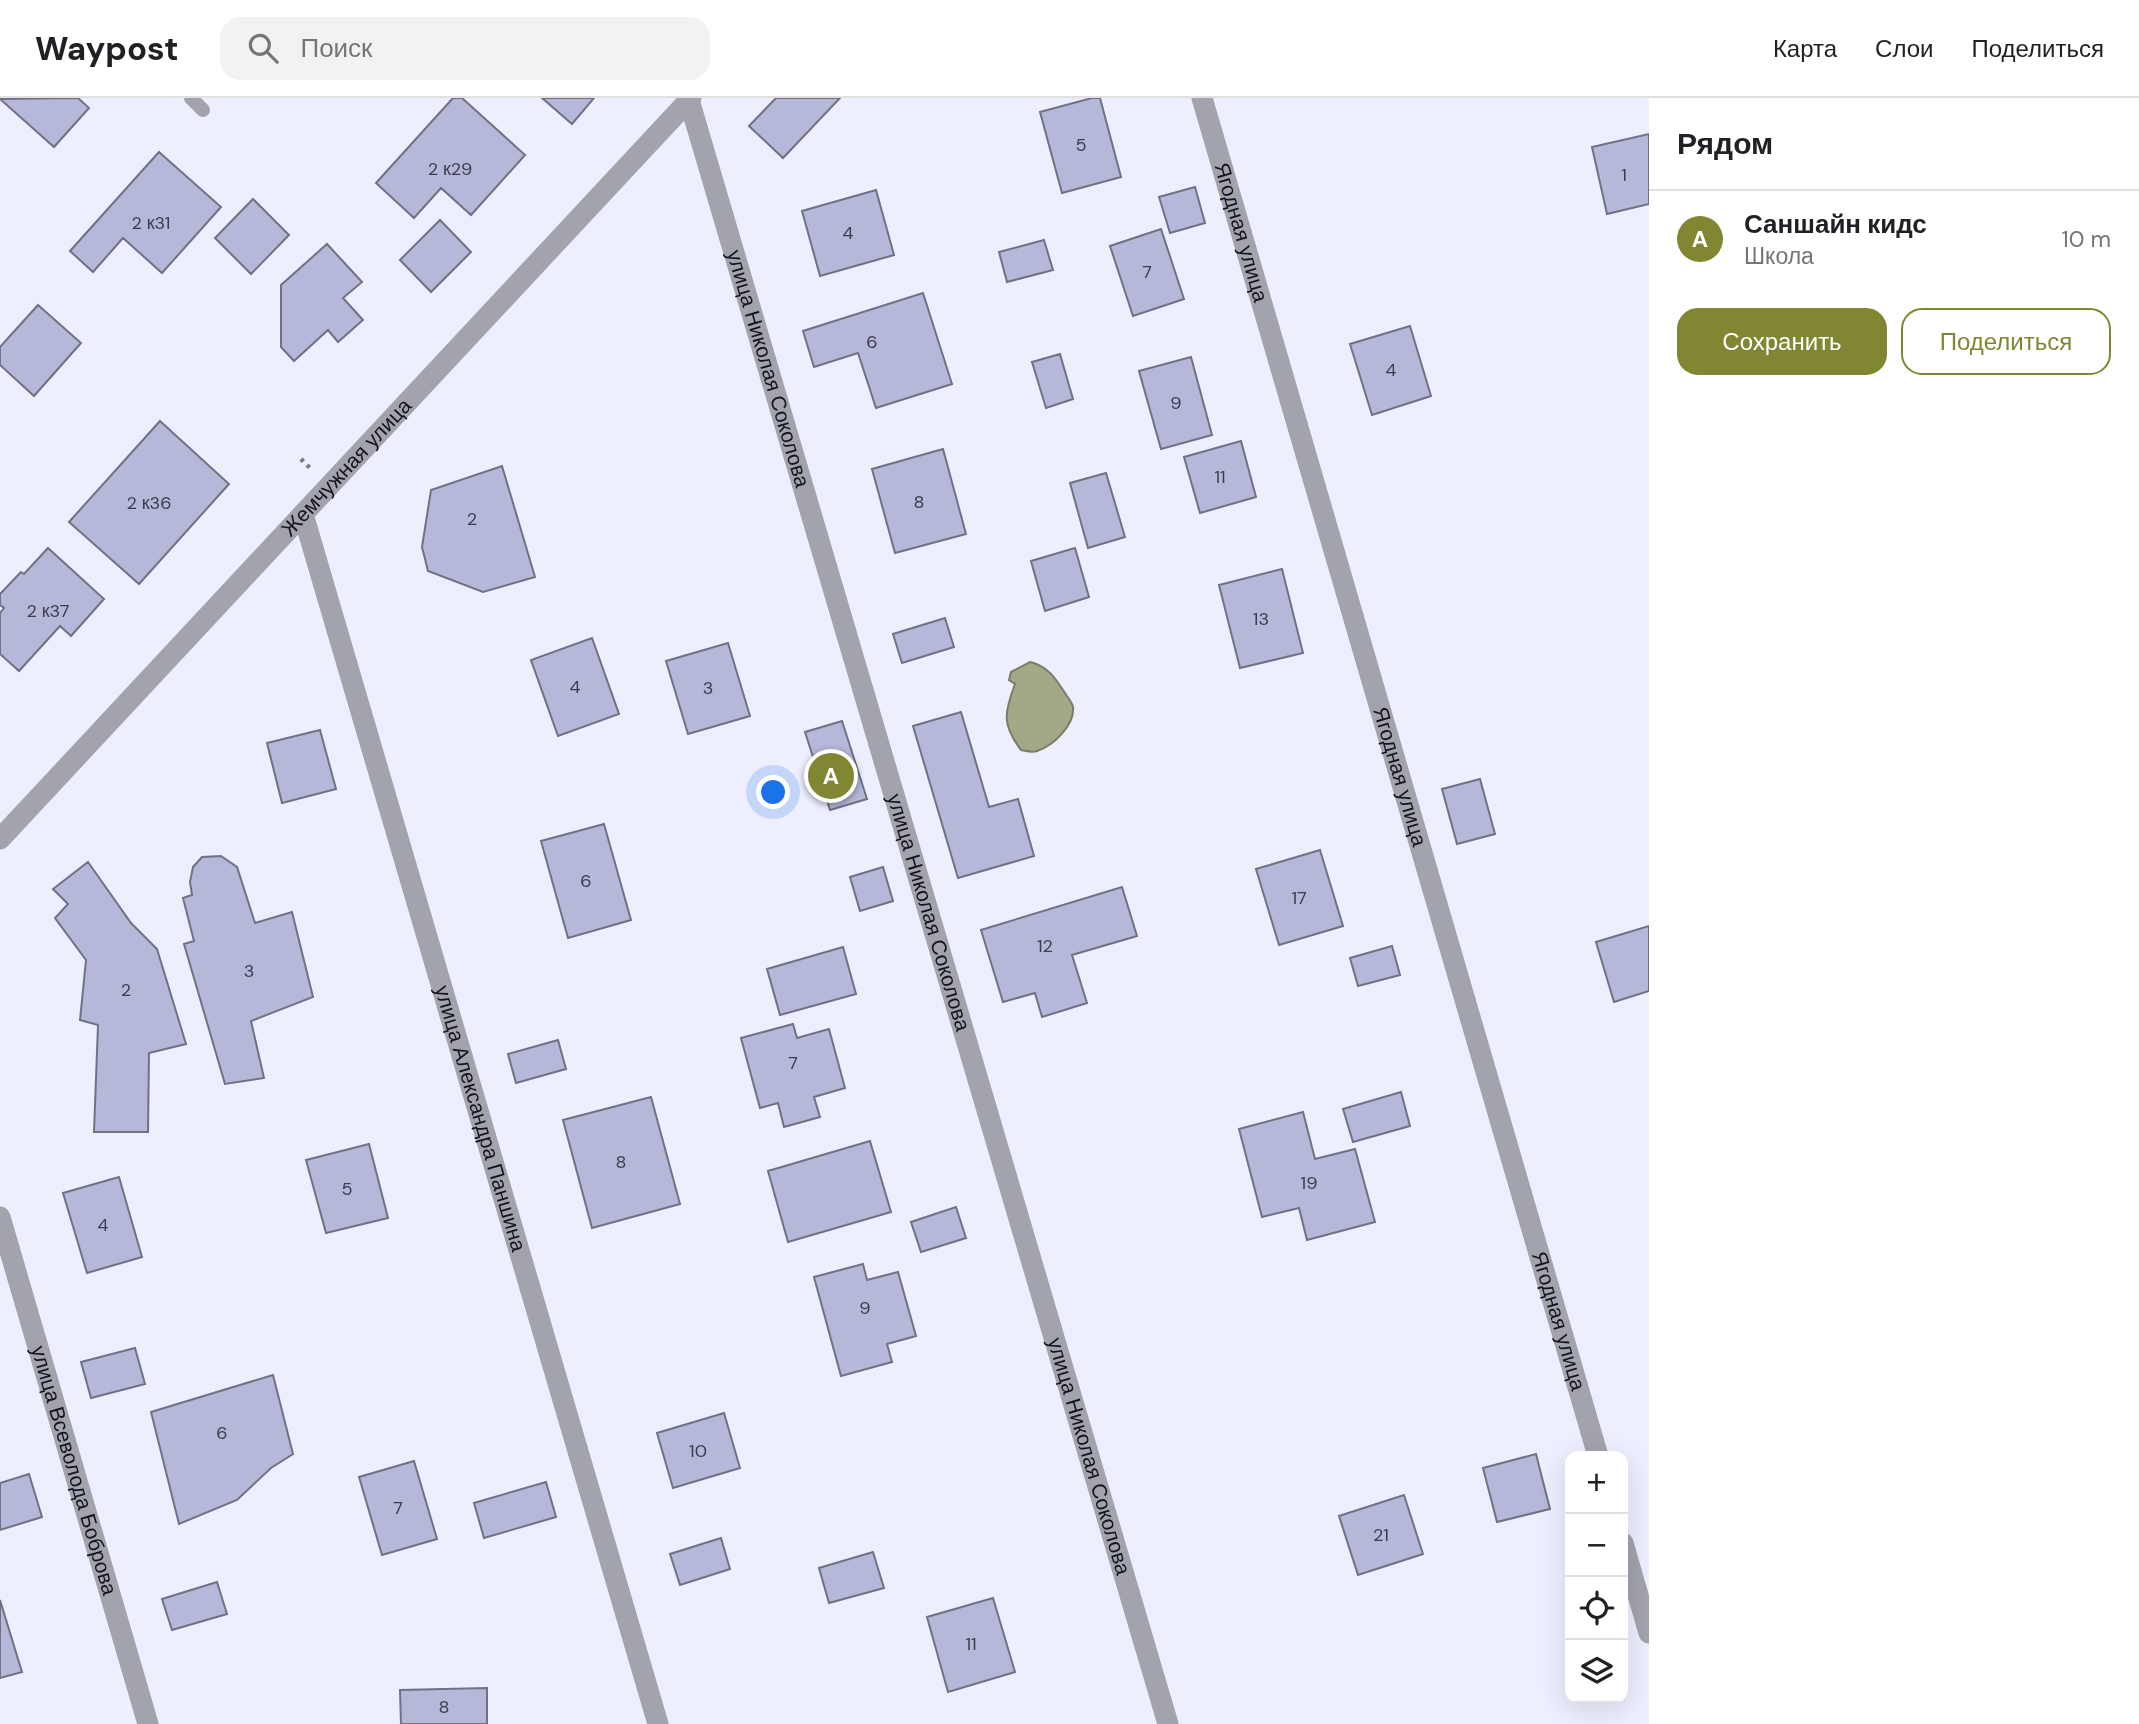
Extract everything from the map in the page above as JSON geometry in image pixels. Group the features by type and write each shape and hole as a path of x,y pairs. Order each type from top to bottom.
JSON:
{"street":[{"name":"Ягодная улица","path":"1202,98 1597,1451"},
{"name":"Жемчужная улица","path":"0,839 690,99"},
{"name":"улица Николая Соколова","path":"690,99 1168,1724"},
{"name":"улица Александра Паншина","path":"303,514 658,1724"},
{"name":"улица Всеволода Боброва","path":"0,1217 148,1724"},
{"path":"1628,1560 1649,1633"}],"lane":[{"path":"191,98 203,110"}],"shaded area":[{"path":"1030,662 1051,674 1073,707 1073,714 1062,734 1050,745 1033,752 1021,750 1010,733 1007,718 1015,684 1009,680 1011,672"}],"building":[{"path":"78,98 89,108 54,147 0,99"},
{"path":"453,98 462,98 525,155 471,215 441,188 414,218 376,183"},
{"path":"542,98 594,98 572,124"},
{"path":"776,98 840,98 783,158 749,126"},
{"path":"1100,98 1121,177 1062,193 1040,112"},
{"path":"1649,134 1649,204 1607,214 1592,147"},
{"path":"159,152 221,207 162,273 123,238 93,272 70,251"},
{"path":"1195,187 1205,223 1170,233 1159,197"},
{"path":"876,190 894,255 820,276 802,211"},
{"path":"253,199 289,235 251,274 215,238"},
{"path":"440,220 471,252 431,292 400,260"},
{"path":"1161,229 1184,299 1133,316 1110,246"},
{"path":"1044,240 1053,270 1007,282 999,252"},
{"path":"327,244 362,282 343,298 363,320 338,342 328,330 294,361 281,347 281,285"},
{"path":"923,293 952,384 876,408 858,353 814,367 803,331"},
{"path":"38,305 81,343 34,396 0,365 0,347"},
{"path":"1410,326 1431,396 1372,415 1350,344"},
{"path":"1060,354 1073,399 1046,408 1032,362"},
{"path":"1191,357 1212,435 1161,449 1139,371"},
{"path":"160,421 229,484 139,584 69,522"},
{"path":"1241,441 1256,497 1200,513 1184,457"},
{"path":"943,449 966,534 895,553 872,469"},
{"path":"502,466 535,577 483,592 428,571 422,547 431,490"},
{"path":"1106,473 1125,537 1088,548 1070,483"},
{"path":"48,548 104,599 71,636 60,626 19,671 0,654 0,613 4,608 0,605 0,594 21,572 24,574"},
{"path":"1075,548 1089,597 1045,611 1031,561"},
{"path":"1282,569 1303,653 1240,668 1219,585"},
{"path":"945,618 954,647 902,663 893,634"},
{"path":"592,638 619,714 558,736 531,660"},
{"path":"728,643 750,716 688,734 666,661"},
{"path":"961,712 989,807 1018,799 1034,856 958,878 913,726"},
{"path":"842,721 867,799 830,810 805,732"},
{"path":"320,730 336,789 282,803 267,743"},
{"path":"1480,779 1495,834 1457,844 1442,789"},
{"path":"604,824 631,920 568,938 541,841"},
{"path":"1320,850 1343,926 1279,945 1256,869"},
{"path":"221,856 237,867 255,923 292,912 313,997 251,1021 264,1078 225,1084 184,944 194,941 183,898 192,895 190,882 193,867 202,857"},
{"path":"88,862 131,923 157,949 186,1044 149,1053 148,1132 94,1132 98,1025 80,1020 86,960 55,918 68,904 53,889"},
{"path":"883,867 893,901 860,911 850,877"},
{"path":"1122,887 1137,936 1072,955 1087,1003 1042,1017 1035,993 1003,1002 981,930"},
{"path":"1649,926 1649,991 1614,1002 1596,942"},
{"path":"1392,946 1400,975 1358,986 1350,958"},
{"path":"843,947 856,994 780,1015 767,969"},
{"path":"793,1024 797,1038 829,1029 845,1088 814,1097 820,1117 784,1127 778,1103 760,1108 741,1038"},
{"path":"558,1040 566,1069 516,1083 508,1054"},
{"path":"1401,1092 1410,1126 1353,1142 1343,1109"},
{"path":"651,1097 680,1204 592,1228 563,1120"},
{"path":"1303,1112 1315,1159 1355,1149 1375,1222 1307,1240 1299,1208 1262,1217 1239,1129"},
{"path":"870,1141 891,1212 788,1242 768,1171"},
{"path":"369,1144 388,1218 326,1233 306,1160"},
{"path":"119,1177 142,1257 87,1273 63,1193"},
{"path":"956,1207 966,1238 921,1252 911,1222"},
{"path":"863,1264 867,1280 898,1272 916,1336 887,1344 892,1362 841,1376 814,1277"},
{"path":"135,1348 145,1384 91,1398 81,1362"},
{"path":"273,1375 293,1454 271,1468 237,1500 179,1524 151,1412"},
{"path":"724,1413 740,1468 673,1488 657,1433"},
{"path":"1536,1454 1550,1509 1497,1522 1483,1468"},
{"path":"414,1461 437,1539 382,1555 359,1477"},
{"path":"29,1474 42,1517 0,1530 0,1483"},
{"path":"546,1482 556,1517 484,1538 474,1503"},
{"path":"1404,1495 1423,1554 1358,1575 1339,1516"},
{"path":"721,1538 730,1569 680,1585 670,1554"},
{"path":"873,1552 884,1588 829,1603 819,1568"},
{"path":"217,1582 227,1614 172,1630 162,1599"},
{"path":"993,1598 1015,1672 948,1692 927,1617"},
{"path":"0,1600 22,1672 0,1678"},
{"path":"487,1688 487,1724 401,1724 400,1690"}],"place":[{"name":"Саншайн кидс","path":"831,776"}]}
